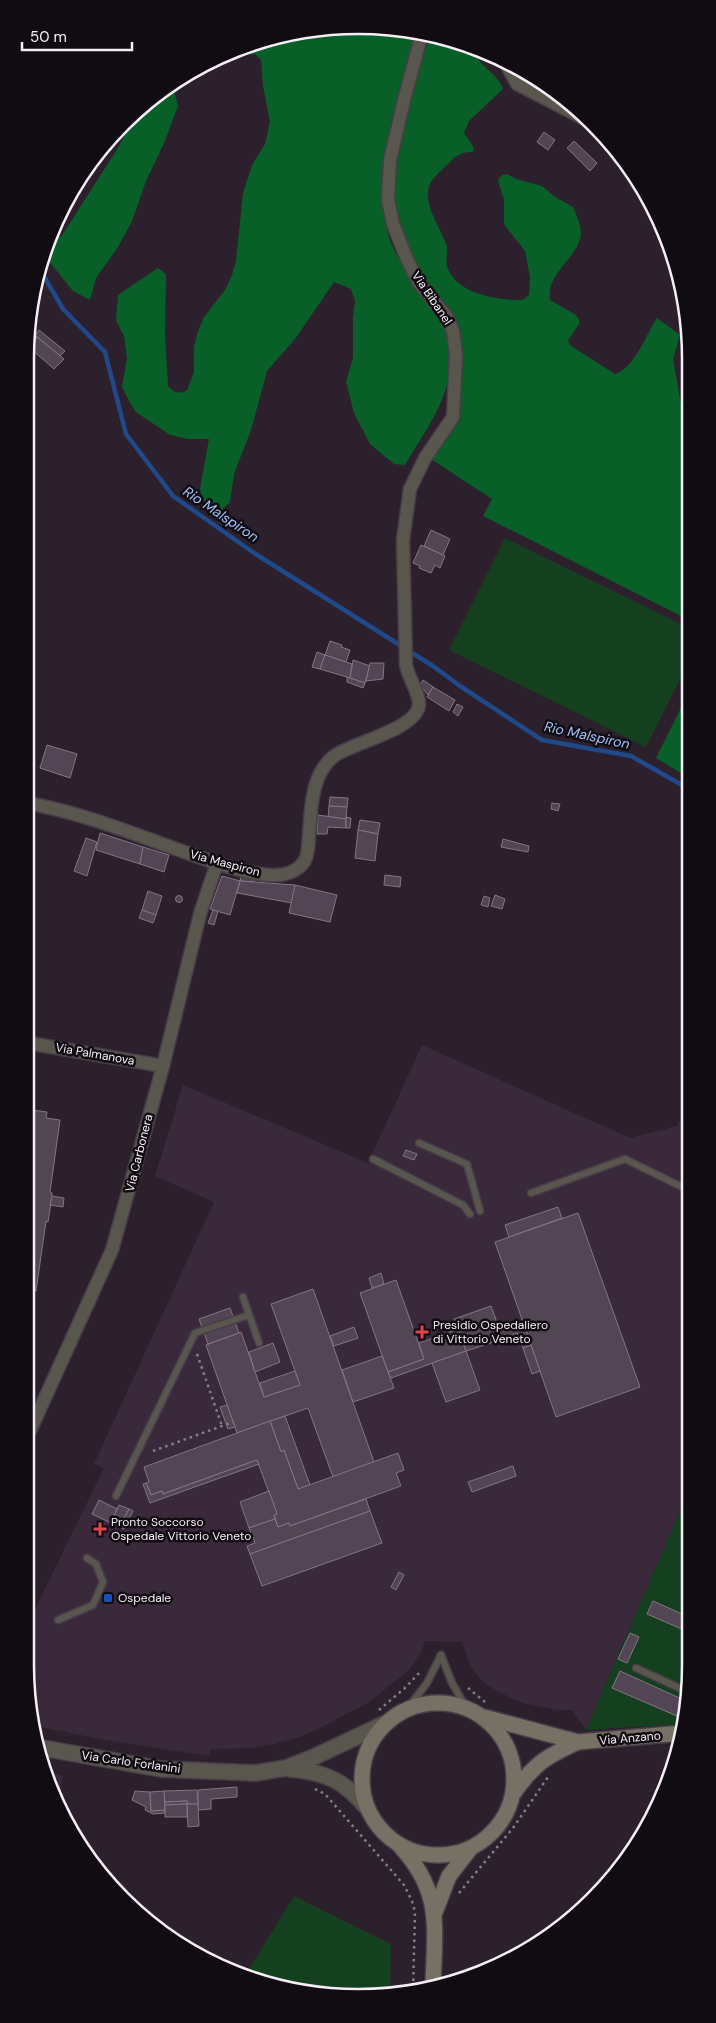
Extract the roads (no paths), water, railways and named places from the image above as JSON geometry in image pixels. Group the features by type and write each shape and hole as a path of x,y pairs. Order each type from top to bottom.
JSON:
{"main road":[{"path":"397,1843 415,1851 435,1855 454,1853 473,1846 487,1837 507,1811 512,1795 514,1777 511,1759 504,1742 494,1728 474,1712 448,1704 434,1704 407,1709 386,1723 374,1737 366,1754 362,1772 362,1791 375,1822 397,1843 419,1869 426,1884 435,1912 433,1980"},
{"name":"Via Anzano","path":"474,1712 578,1742"},
{"name":"Via Anzano","path":"512,1795 526,1775 538,1763 549,1755 578,1742 676,1730"},
{"path":"435,1912 449,1876 473,1846"}],"street":[{"name":"Via Bibanel","path":"405,620 403,540 410,488 425,458 453,417 456,355 453,331 447,317 420,283 406,257 393,224 388,200 390,160 420,40"},
{"path":"510,72 517,84 565,109"},
{"name":"Via Maspiron","path":"34,805 100,822 217,863 270,875 291,872 299,867 308,853 313,799 318,778 330,759 347,748 399,726 411,718 418,710 419,701 406,665 405,620"},
{"name":"Via Carbonera","path":"34,1422 112,1250 163,1066 200,914 217,863"},
{"name":"Via Palmanova","path":"34,1044 163,1066"},
{"name":"Via Carlo Forlanini","path":"45,1749 161,1769 255,1773 286,1768 336,1748 386,1723"},
{"name":"Via Carlo Forlanini","path":"286,1768 309,1770 333,1778 354,1793 368,1809"}],"lane":[{"path":"419,1143 467,1164 480,1211"},
{"path":"373,1159 463,1205 470,1214"},
{"path":"531,1193 625,1159 682,1187"},
{"path":"243,1297 259,1342"},
{"path":"116,1496 195,1333 249,1315"},
{"path":"58,1620 93,1606 103,1582 96,1564 87,1558"},
{"path":"407,1709 427,1683 441,1655 452,1683 474,1712"},
{"path":"636,1668 682,1689"}],"waterway":[{"name":"Rio Malspiron","path":"44,277 63,309 105,352 126,434 173,496 254,553 433,666 542,740 631,756 682,785"}],"place":[{"name":"Presidio Ospedaliero di Vittorio Veneto","path":"422,1332"},
{"name":"Pronto Soccorso Ospedale Vittorio Veneto","path":"100,1529"},
{"name":"Ospedale","path":"108,1598"}]}
